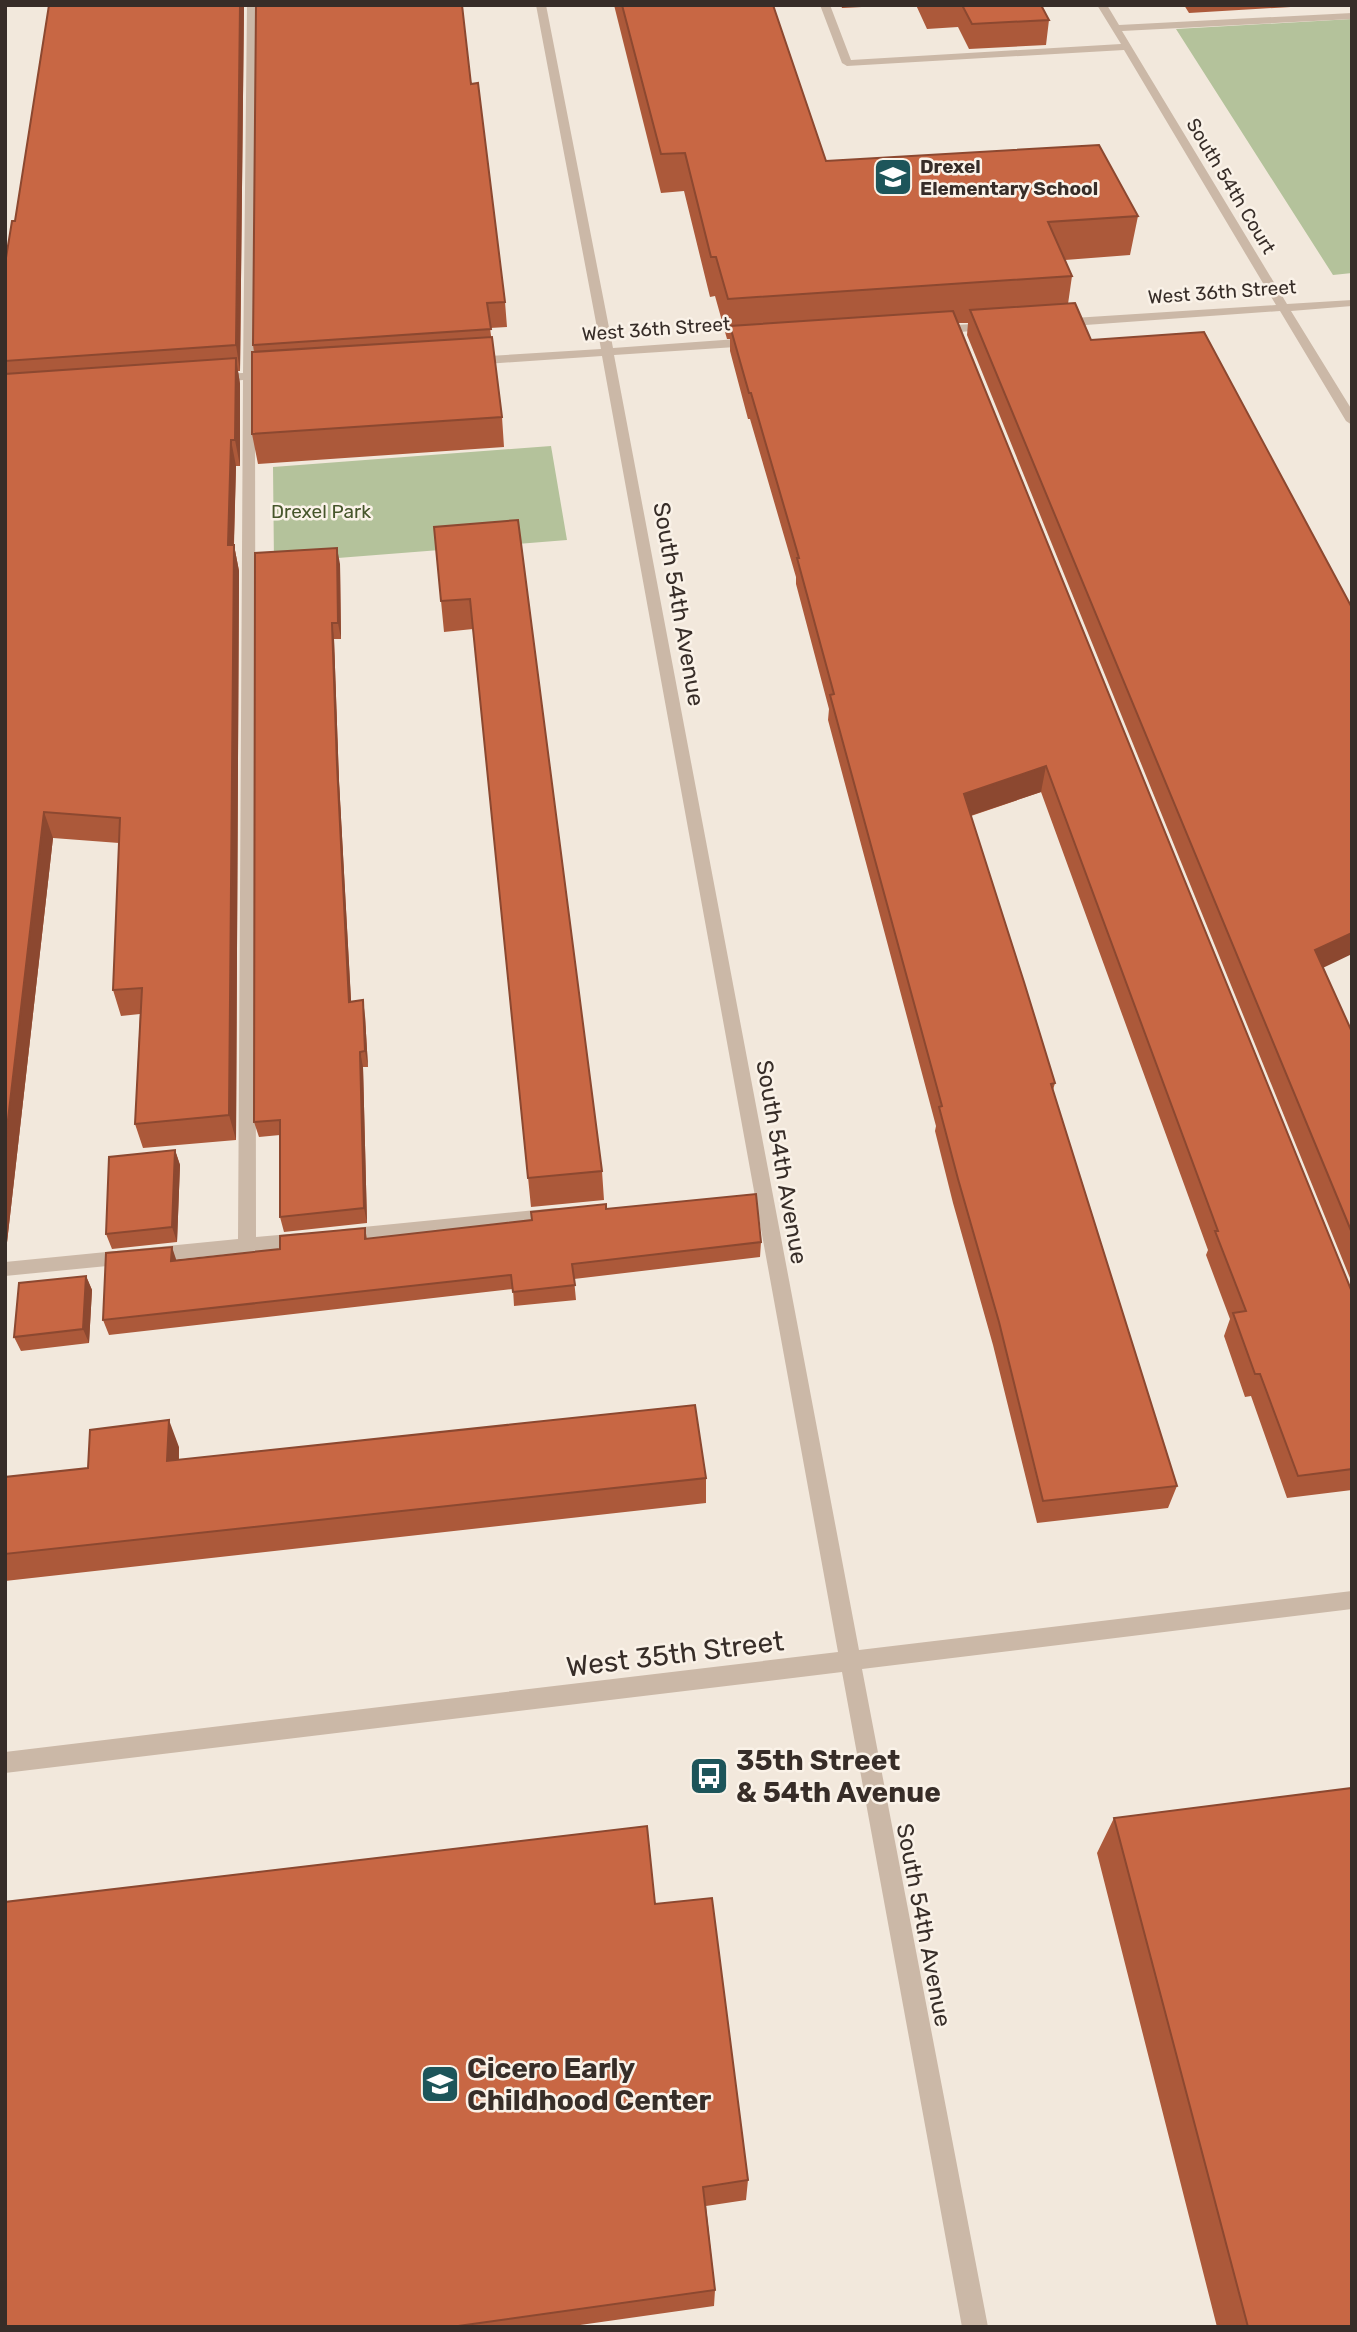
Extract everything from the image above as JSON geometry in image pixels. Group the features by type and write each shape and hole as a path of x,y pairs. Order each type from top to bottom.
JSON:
{"street":[{"path":"247,1245 252,5"},
{"name":"South 54th Avenue","path":"541,5 608,352 756,1195 849,1662 975,2327"},
{"path":"825,5 847,63 1128,47"},
{"name":"South 54th Court","path":"1102,5 1352,421"},
{"path":"1116,28 1352,16"},
{"name":"West 36th Street","path":"1039,324 1352,303"},
{"path":"929,331 958,335 1011,326"},
{"name":"West 36th Street","path":"464,361 766,342"},
{"path":"208,379 289,373"},
{"path":"5,1269 573,1214"},
{"name":"West 35th Street","path":"5,1763 1352,1600"}],"green space":[{"path":"1352,19 1352,273 1333,275 1176,29"},
{"name":"Drexel Park","path":"551,446 567,540 274,563 273,467"}],"building":[{"path":"49,5 240,5 236,345 5,361 5,264 12,221 15,221"},
{"path":"256,5 462,5 471,84 478,83 505,302 487,303 491,329 253,345"},
{"path":"622,5 773,5 826,161 1099,145 1138,216 1048,222 1072,276 728,299 716,257 711,257 685,153 661,154"},
{"path":"962,5 1041,5 1049,20 972,24"},
{"path":"1075,303 1091,340 1204,332 1352,606 1352,933 1315,950 1352,1032 1352,1233 970,310"},
{"path":"953,311 1352,1292 1352,1469 1298,1476 1260,1374 1255,1374 1233,1313 1246,1311 1046,766 964,794 1055,1083 1051,1084 1177,1486 1043,1501 999,1322 939,1107 942,1106 830,695 834,694 799,558 730,326"},
{"path":"492,337 502,417 252,434 252,352"},
{"path":"236,358 235,440 231,440 228,545 234,545 229,1115 135,1124 142,988 113,990 120,818 44,812 5,1145 5,374"},
{"path":"518,520 602,1171 528,1178 470,599 441,601 434,527"},
{"path":"337,548 338,623 332,623 337,765 349,1002 363,1000 365,1051 360,1052 364,1208 280,1217 280,1120 254,1122 255,553"},
{"path":"175,1150 172,1227 106,1234 109,1157"},
{"path":"756,1194 761,1242 572,1264 575,1285 513,1292 511,1275 103,1320 106,1253 172,1247 171,1261 280,1249 280,1236 365,1228 365,1239 532,1220 531,1212 606,1204 606,1209"},
{"path":"86,1276 83,1329 14,1337 19,1283"},
{"path":"695,1405 706,1478 5,1554 5,1477 88,1468 90,1430 169,1420 167,1461"},
{"path":"1352,1788 1352,2327 1248,2327 1114,1818"},
{"name":"Cicero Early Childhood Center","path":"647,1826 655,1904 712,1898 748,2180 703,2187 715,2290 451,2327 5,2327 5,1902"}],"place":[{"name":"Drexel Elementary School","path":"893,177"},
{"name":"35th Street & 54th Avenue","path":"709,1776"},
{"name":"Cicero Early Childhood Center","path":"440,2084"}]}
